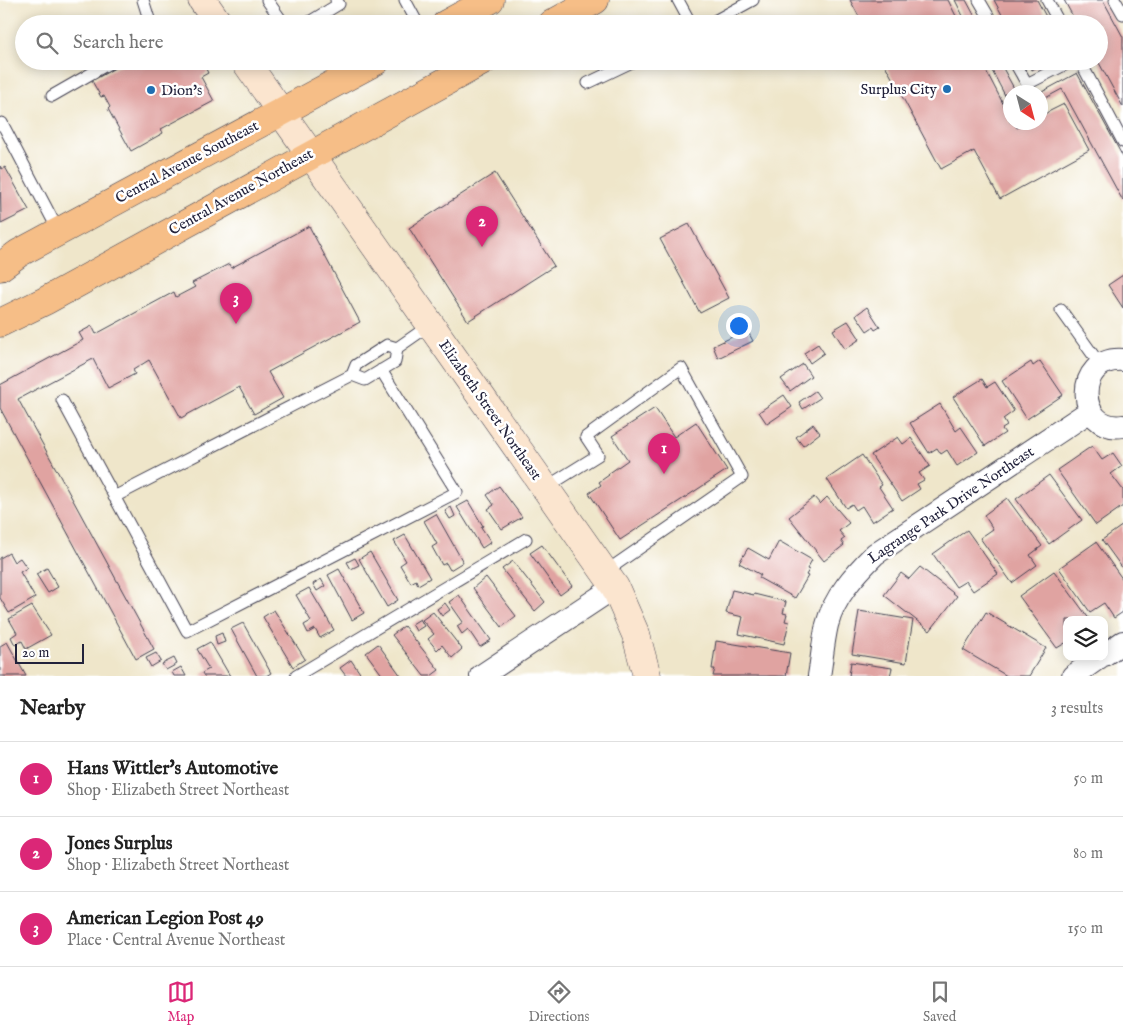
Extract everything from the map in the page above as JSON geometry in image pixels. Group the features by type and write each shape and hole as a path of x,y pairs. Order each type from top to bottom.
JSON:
{"main road":[{"path":"462,15 490,0"},
{"path":"568,15 595,0"},
{"name":"Central Avenue Southeast","path":"1,264 359,70"},
{"name":"Central Avenue Northeast","path":"0,323 53,296 466,70"}],"street":[{"path":"202,0 213,15"},
{"name":"Elizabeth Street Northeast","path":"251,70 610,580 636,635 647,676"},
{"path":"1123,360 1117,360 1096,369 1089,379 1086,390 1086,401 1090,411 1098,420 1107,425 1123,426"},
{"name":"Lagrange Park Drive Northeast","path":"819,676 827,624 837,600 875,554 1090,411"},
{"path":"480,676 610,580"},
{"path":"1108,652 1123,642"},
{"path":"1073,676 1094,661"}],"lane":[{"path":"143,0 147,15"},
{"path":"268,0 278,15"},
{"path":"405,0 413,15"},
{"path":"678,0 686,15"},
{"path":"726,15 753,0"},
{"path":"979,0 988,15"},
{"path":"1047,0 1055,15"},
{"path":"1115,0 1123,14"},
{"path":"320,15 341,1"},
{"path":"52,96 97,70"},
{"path":"588,83 615,70"},
{"path":"1019,70 1026,84 1054,70"},
{"path":"1085,70 1123,142"},
{"path":"0,125 2,124 59,232"},
{"path":"1062,310 1101,366"},
{"path":"352,375 364,380 395,362 397,348 430,325"},
{"path":"114,497 352,375 356,365 387,345 397,348"},
{"path":"546,488 598,455 586,437 682,368 742,477 610,580"},
{"path":"62,400 187,631 457,492 381,370"},
{"path":"296,676 526,539"}],"building":[{"path":"850,0 948,0 956,15 858,15"},
{"path":"955,0 966,0 974,15 962,15"},
{"path":"994,0 1037,0 1045,15 1002,15"},
{"path":"1064,0 1103,0 1123,37 1123,107 1103,70 1108,70 1108,15 1072,15"},
{"path":"111,70 206,70 208,73 201,77 214,101 161,129 163,133 131,151 108,109 110,107 104,96 101,97 92,81"},
{"path":"888,70 986,70 1003,103 1003,130 1048,130 1048,112 1064,104 1089,150 1000,199 974,151 941,169"},
{"path":"992,70 1004,70 1012,85 1003,85 1003,92"},
{"path":"1077,73 1123,157 1123,201 1062,89 1048,97 1048,89"},
{"path":"0,166 2,169 5,167 29,210 1,224"},
{"path":"495,173 554,266 468,321 409,228"},
{"path":"689,224 729,298 700,313 660,239"},
{"path":"309,226 360,322 268,372 283,398 254,414 239,387 181,418 149,360 133,370 135,374 108,388 93,359 18,399 154,649 136,659 0,408 0,385 83,340 79,333 92,326 96,334 174,292 176,297 195,287 192,283 229,264 231,268"},
{"path":"1123,275 1123,308 1108,285"},
{"path":"867,307 880,327 875,330 873,327 867,331 856,315"},
{"path":"848,321 860,339 845,349 833,330"},
{"path":"747,330 753,341 718,358 713,346"},
{"path":"818,344 824,353 810,363 804,353"},
{"path":"1040,361 1063,395 1027,419 1002,381 1031,362 1033,366"},
{"path":"803,364 811,376 790,391 781,379"},
{"path":"982,379 987,387 995,382 1014,411 1003,419 1007,426 1002,429 1005,433 985,446 953,397"},
{"path":"815,391 820,398 803,409 799,402"},
{"path":"784,395 792,407 767,424 759,412"},
{"path":"940,404 956,431 961,427 978,452 957,466 947,450 941,454 937,448 929,453 910,423"},
{"path":"655,408 674,437 696,422 727,470 620,540 589,493 601,485 599,482 608,474 628,460 612,436"},
{"path":"813,424 820,433 803,446 796,437"},
{"path":"898,437 903,444 911,438 930,466 919,473 924,480 917,484 920,489 902,501 871,455"},
{"path":"1092,446 1102,460 1113,453 1122,466 1111,474 1123,490 1123,506 1096,525 1057,470"},
{"path":"862,455 882,485 879,487 893,508 872,522 862,506 856,510 852,504 846,508 827,479"},
{"path":"1049,475 1082,520 1049,544 1016,499"},
{"path":"499,486 522,517 502,529 488,509 494,505 487,495"},
{"path":"814,497 820,504 827,497 849,523 839,531 845,538 841,541 844,545 824,561 789,517"},
{"path":"1007,498 1042,546 1030,555 1037,565 1012,583 980,538 993,529 984,515"},
{"path":"468,501 491,542 482,548 457,507"},
{"path":"451,507 455,516 450,519 445,511"},
{"path":"436,514 463,562 450,570 446,563 442,565 432,547 437,544 424,521"},
{"path":"1123,525 1123,569 1102,540"},
{"path":"967,530 998,574 973,591 966,581 956,587 933,554"},
{"path":"405,535 430,578 418,585 416,580 411,583 400,565 406,561 394,541"},
{"path":"779,541 812,560 807,569 809,570 806,575 808,576 795,598 759,578 761,575 739,563 748,548 769,560"},
{"path":"1096,542 1123,580 1123,612 1114,618 1104,603 1090,612 1059,568"},
{"path":"542,545 572,586 560,595 530,553"},
{"path":"370,552 398,600 387,607 359,559"},
{"path":"9,553 14,562 20,558 27,568 20,572 35,598 9,613 0,598 0,558"},
{"path":"355,558 359,565 351,569 347,562"},
{"path":"513,561 545,602 535,611 502,569"},
{"path":"920,567 957,596 930,631 884,595 901,573 909,579"},
{"path":"47,568 58,587 48,593 36,574"},
{"path":"339,569 364,613 352,620 328,575"},
{"path":"1054,571 1087,616 1063,616 1063,644 1057,648 1019,596"},
{"path":"486,577 516,616 502,627 473,588"},
{"path":"321,579 325,586 317,591 313,584"},
{"path":"309,588 334,630 320,638 315,629 308,633 304,625 311,621 296,595"},
{"path":"732,590 786,602 783,613 787,614 785,621 789,622 784,644 739,634 743,617 726,613"},
{"path":"459,595 491,640 480,647 468,629 462,634 457,626 463,622 449,602"},
{"path":"445,603 450,610 442,616 437,609"},
{"path":"32,606 51,635 26,649 22,641 15,645 11,637 17,633 9,619"},
{"path":"274,610 305,659 293,667 263,617"},
{"path":"859,611 913,620 906,663 852,654"},
{"path":"433,612 462,649 452,658 442,645 437,650 428,639 434,634 422,620"},
{"path":"986,612 1046,648 1029,676 1007,676 963,650"},
{"path":"420,619 424,626 416,631 412,624"},
{"path":"243,623 271,673 266,676 257,676 231,629"},
{"path":"404,626 439,670 431,676 424,676 392,635"},
{"path":"222,633 225,642 217,645 215,636"},
{"path":"716,641 790,653 786,676 713,676 715,669 712,669"},
{"path":"7,642 26,676 0,676 0,646"},
{"path":"210,642 230,676 204,676 202,673 209,669 197,649"},
{"path":"378,644 401,676 383,676 366,653"},
{"path":"156,653 161,661 151,667 146,658"},
{"path":"174,658 177,664 166,670 162,664"},
{"path":"351,660 362,676 346,676 340,668"},
{"path":"851,662 892,668 890,676 849,676"},
{"path":"181,667 186,676 174,676 172,672"}],"place":[{"name":"Surplus City","path":"947,89"},
{"name":"Dion's","path":"151,90"},
{"name":"Jones Surplus","path":"482,247"},
{"name":"American Legion Post 49","path":"236,324"},
{"name":"Hans Wittler's Automotive","path":"664,474"}]}
